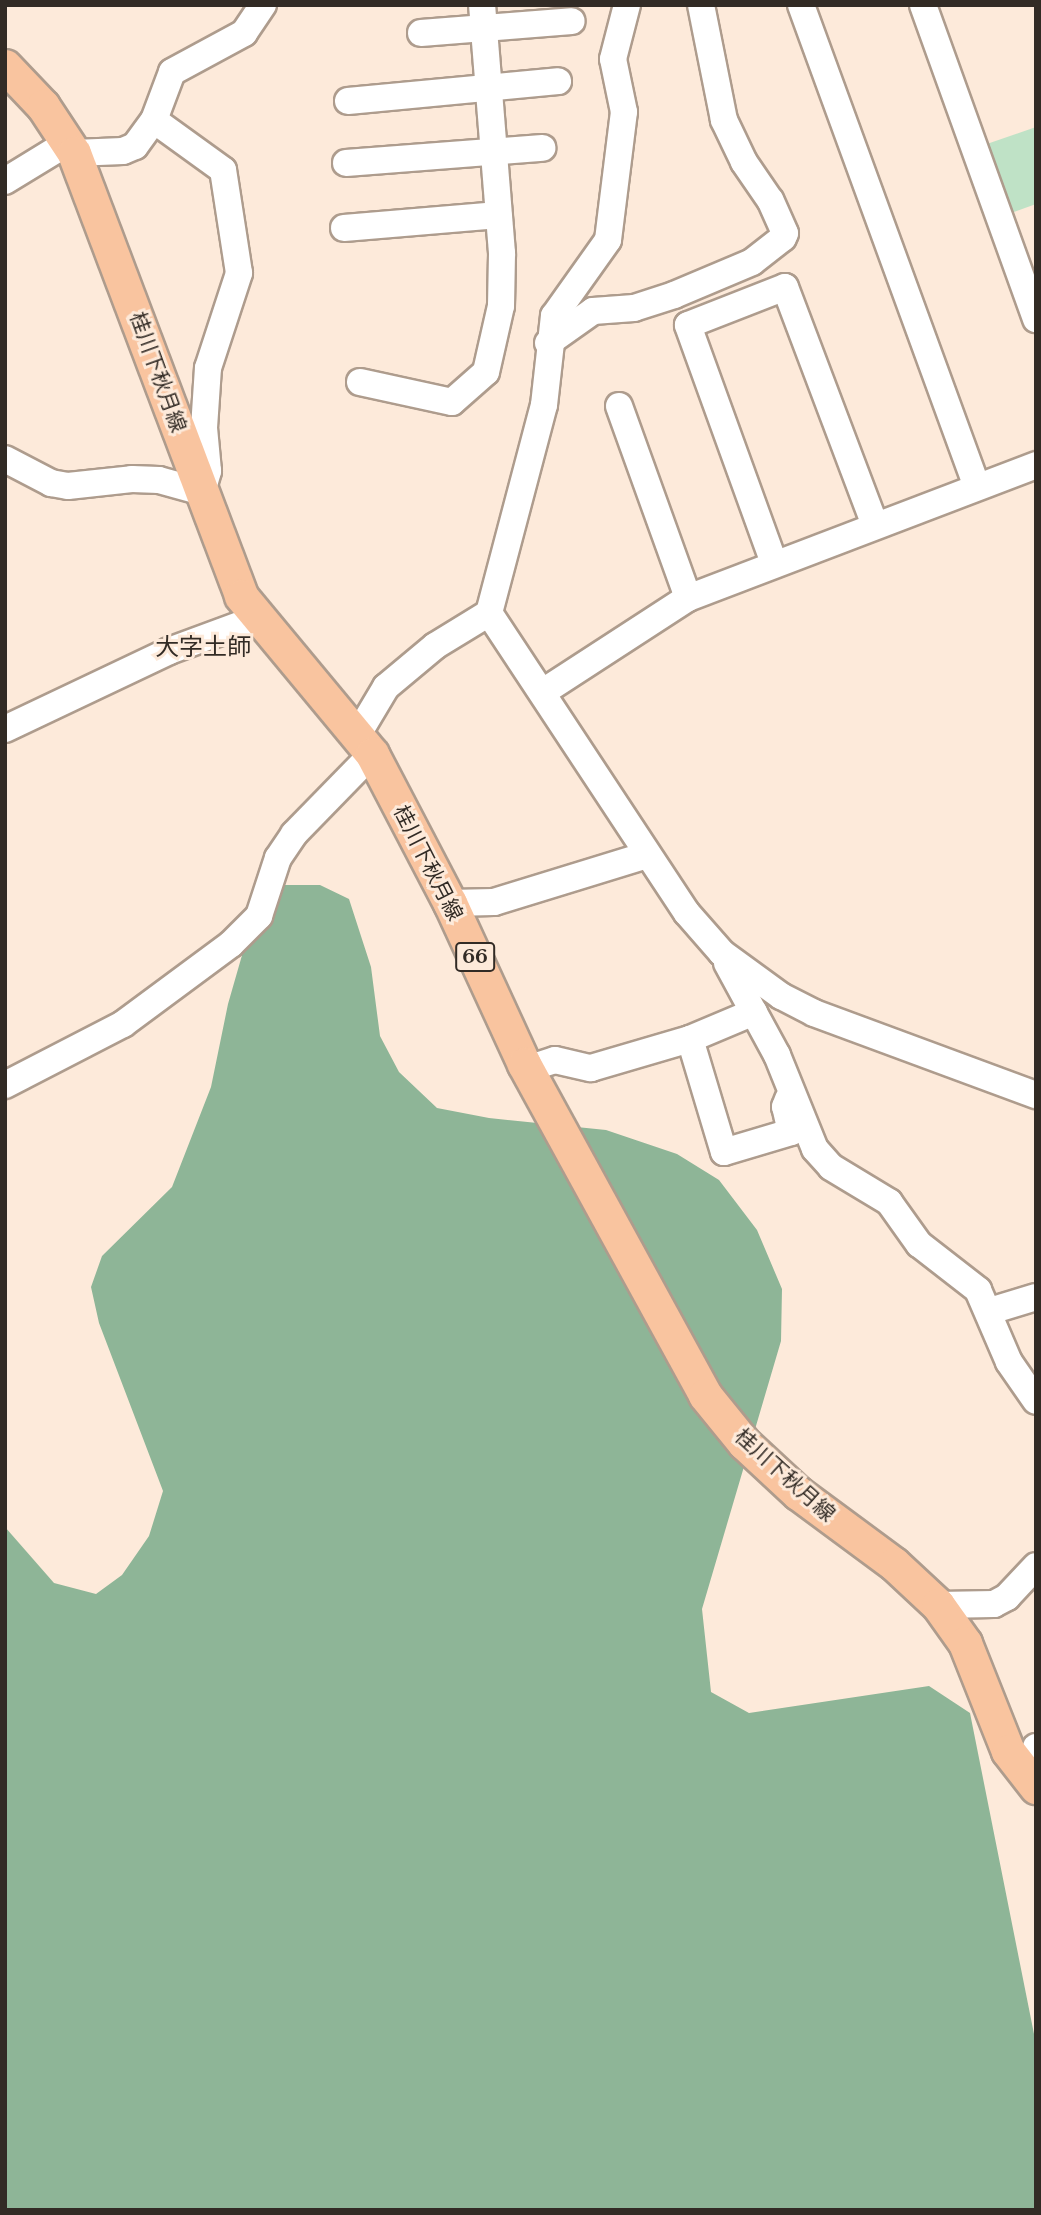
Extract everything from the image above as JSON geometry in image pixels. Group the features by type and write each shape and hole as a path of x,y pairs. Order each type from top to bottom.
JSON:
{"main road":[{"name":"桂川下秋月線","path":"5,66 43,106 72,147 202,492 227,566 254,615 365,744 450,903 527,1069 705,1395 744,1443 798,1493 894,1564 938,1605 965,1643 1008,1751 1036,1787"}],"street":[{"path":"5,181 72,147 124,151 146,136 172,72 244,33 263,5"},
{"path":"5,1084 122,1024 231,944 259,916 278,858 294,834 365,744 386,687 435,646 489,613 544,405 548,343 562,301 608,240 624,112 613,59 627,5"},
{"path":"548,343 593,312 634,308 674,295 770,250 785,233 724,120 701,5"},
{"path":"801,5 977,487"},
{"path":"923,5 1036,319"},
{"path":"360,382 452,402 486,372 502,306 494,153 482,17"},
{"path":"421,33 482,17 572,21"},
{"path":"348,101 558,81"},
{"path":"5,460 51,483 68,486 132,479 159,480 202,492 208,471 204,428 208,368 239,273 223,170 154,120"},
{"path":"346,163 542,148"},
{"path":"344,228 498,215"},
{"path":"770,250 875,525"},
{"path":"688,325 785,287"},
{"path":"674,295 688,325 774,563"},
{"path":"619,406 688,598"},
{"path":"543,692 688,598 1036,465"},
{"path":"489,613 647,855 687,913 722,953 780,996 814,1013 1036,1095"},
{"path":"5,729 169,651 242,624 254,615"},
{"path":"450,903 494,902 647,855"},
{"path":"722,953 792,1091 815,1149 831,1167 890,1202 919,1244 964,1276 990,1311 1009,1362 1036,1401"},
{"path":"527,1069 555,1060 591,1068 690,1039 754,1012"},
{"path":"690,1039 724,1152 791,1132 785,1107 792,1091"},
{"path":"990,1311 1036,1297"},
{"path":"938,1605 993,1604 1007,1597 1036,1566"},
{"path":"1036,1747 1036,1754"}],"green space":[{"path":"1036,127 1036,204 1006,215 981,146"},
{"path":"281,885 320,885 349,899 371,967 380,1036 399,1072 437,1108 489,1118 606,1130 677,1154 719,1180 757,1230 782,1289 781,1341 702,1609 711,1692 749,1713 929,1686 970,1713 1036,2044 1036,2210 5,2210 5,1527 54,1583 96,1594 122,1575 149,1536 163,1491 99,1323 91,1287 102,1256 172,1187 211,1087 228,1004 255,910"}],"district":[{"name":"大字土師","path":"203,647"}]}
